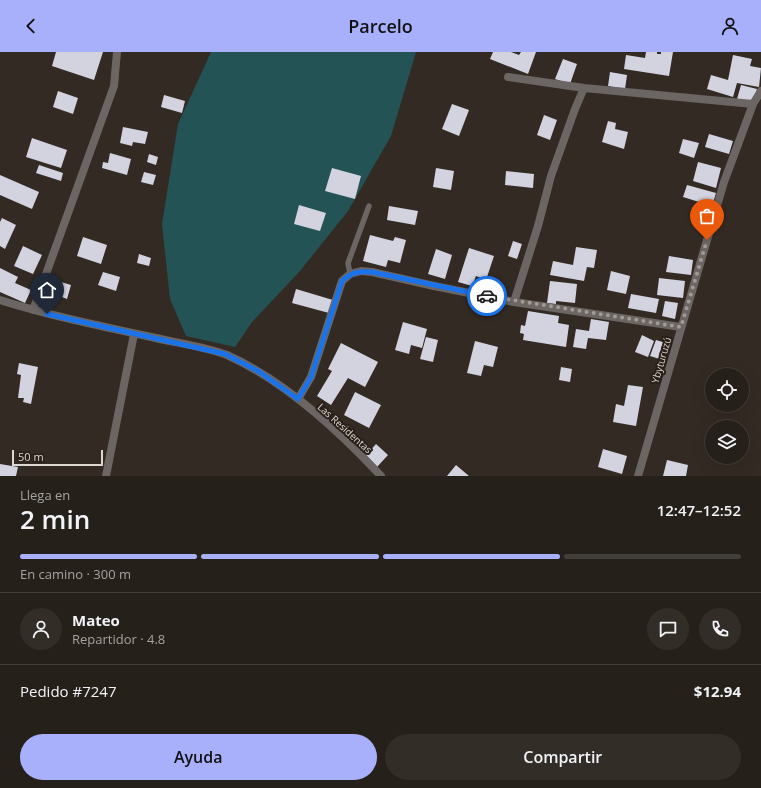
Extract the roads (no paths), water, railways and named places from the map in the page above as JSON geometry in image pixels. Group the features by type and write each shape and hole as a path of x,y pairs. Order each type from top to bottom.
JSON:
{"street":[{"path":"33,310 114,86 118,52"},
{"path":"508,77 584,88 753,104"},
{"path":"514,302 538,226 551,176 584,88"},
{"name":"Ybyturuzú","path":"638,476 724,182 753,104 761,91"},
{"path":"298,399 311,377 342,281 350,274 361,271 372,272 514,302 681,327"},
{"name":"Las Residentas","path":"0,300 33,310 225,354 258,371 298,399 359,452 380,476"},
{"path":"106,476 134,334"}],"lane":[{"path":"350,274 348,263 369,206"}],"water":[{"path":"211,52 416,52 391,136 348,211 300,271 252,322 235,347 186,336 170,299 162,224 178,124"}]}
